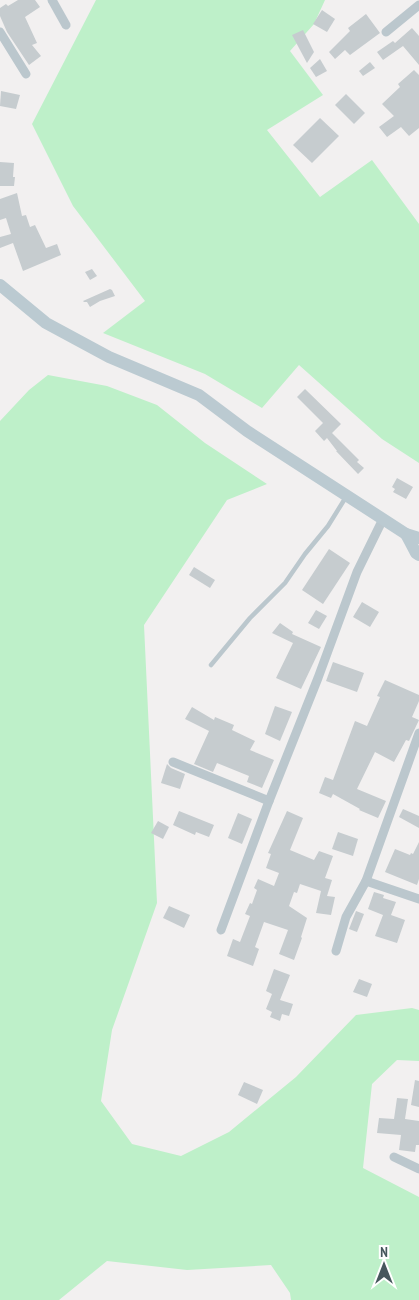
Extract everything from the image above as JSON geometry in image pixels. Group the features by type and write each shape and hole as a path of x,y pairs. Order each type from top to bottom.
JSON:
{"street":[{"path":"52,0 66,25"},
{"path":"386,32 419,5"},
{"path":"0,32 26,74"},
{"path":"0,285 46,323 109,357 198,395 247,431 346,496 406,534 419,538"},
{"path":"221,930 357,572 383,519"},
{"path":"406,534 419,555"},
{"path":"336,952 346,917 366,881 419,733"},
{"path":"173,762 270,801"},
{"path":"366,881 419,899"},
{"path":"394,1156 419,1169"}],"lane":[{"path":"211,665 250,618 285,583 328,526 346,496"}],"green space":[{"path":"96,0 325,0 314,24 290,51 323,95 267,130 320,197 372,160 419,224 419,463 382,439 299,365 262,408 205,374 103,333 145,301 73,206 32,124"},
{"path":"48,375 107,386 157,405 205,443 267,484 227,500 144,625 157,903 112,1030 101,1101 132,1144 181,1156 229,1132 296,1077 356,1015 412,1008 419,1010 419,1061 397,1060 372,1084 363,1168 419,1197 419,1300 291,1300 290,1293 271,1265 187,1270 107,1261 59,1300 0,1300 0,421 29,390"}],"building":[{"path":"18,0 35,0 40,7 25,17 37,43 32,45 41,56 29,65 7,32 0,16 0,8"},
{"path":"322,10 335,19 327,32 313,24"},
{"path":"366,14 380,33 350,55 345,50 335,59 329,52 350,31 348,28"},
{"path":"412,28 419,36 419,65 403,46 383,60 377,52 393,41 395,43"},
{"path":"303,30 314,52 307,63 292,35"},
{"path":"320,59 327,71 316,77 310,68"},
{"path":"370,62 375,68 363,76 359,71"},
{"path":"414,70 419,75 419,128 409,136 401,127 387,137 379,127 394,116 382,104 400,87 398,84"},
{"path":"1,91 20,95 16,109 0,106"},
{"path":"346,94 365,113 354,124 335,105"},
{"path":"320,118 339,136 312,163 293,145"},
{"path":"0,162 14,163 14,186 0,186"},
{"path":"17,193 22,216 26,215 30,227 35,225 46,248 57,244 61,255 23,271 13,243 0,248 0,237 11,234 6,218 0,220 0,199"},
{"path":"92,269 97,276 90,280 85,272"},
{"path":"110,289 115,296 90,307 87,302 83,301"},
{"path":"305,389 341,424 332,433 359,460 357,462 364,468 358,474 336,451 327,438 324,441 315,431 323,423 297,397"},
{"path":"397,478 413,487 406,499 393,492 395,489 392,487"},
{"path":"329,549 350,563 323,604 302,590"},
{"path":"194,567 215,580 210,588 189,575"},
{"path":"362,602 379,612 370,627 353,617"},
{"path":"316,610 327,616 319,629 308,623"},
{"path":"280,623 293,632 292,634 321,647 301,689 276,678 293,643 272,633"},
{"path":"333,662 364,673 357,692 326,681"},
{"path":"385,680 419,695 419,701 412,717 419,720 409,741 406,740 394,762 375,752 357,789 386,801 378,818 359,810 333,794 331,798 319,793 325,777 333,780 355,721 367,726 380,697 377,696"},
{"path":"275,706 292,712 280,741 265,734"},
{"path":"192,707 214,720 215,717 234,725 232,730 255,741 250,750 274,760 262,788 247,782 249,776 217,763 213,772 194,764 209,731 185,719"},
{"path":"167,764 171,768 185,774 180,789 161,783"},
{"path":"403,809 419,816 419,828 399,817"},
{"path":"179,811 214,825 209,837 196,832 195,835 173,825"},
{"path":"287,811 303,818 290,850 314,860 319,851 333,856 325,878 332,880 327,896 335,897 331,915 316,913 321,891 300,884 297,893 294,892 289,906 307,918 294,960 279,954 288,930 264,922 255,947 259,949 253,966 227,956 233,939 240,942 250,916 245,914 250,903 252,904 257,890 254,888 258,879 274,886 279,873 266,868 271,854 268,853"},
{"path":"238,813 252,819 242,844 228,838"},
{"path":"158,821 169,827 163,839 151,833"},
{"path":"338,832 358,839 353,856 332,849"},
{"path":"419,842 419,879 417,885 385,872 395,849 410,855 411,853 413,854"},
{"path":"374,892 384,895 383,898 396,902 391,915 405,920 397,943 375,936 383,915 368,909"},
{"path":"169,906 190,915 184,928 163,918"},
{"path":"356,911 364,914 357,932 349,929"},
{"path":"274,969 290,975 280,1000 293,1004 289,1016 282,1014 280,1021 270,1017 272,1012 266,1009 272,994 266,991"},
{"path":"359,979 372,984 367,997 353,992"},
{"path":"415,1080 419,1081 419,1107 411,1105"},
{"path":"244,1082 263,1090 257,1104 238,1095"},
{"path":"397,1098 408,1099 405,1119 419,1121 419,1145 416,1145 415,1152 399,1150 401,1135 377,1133 379,1118 394,1119"}]}
